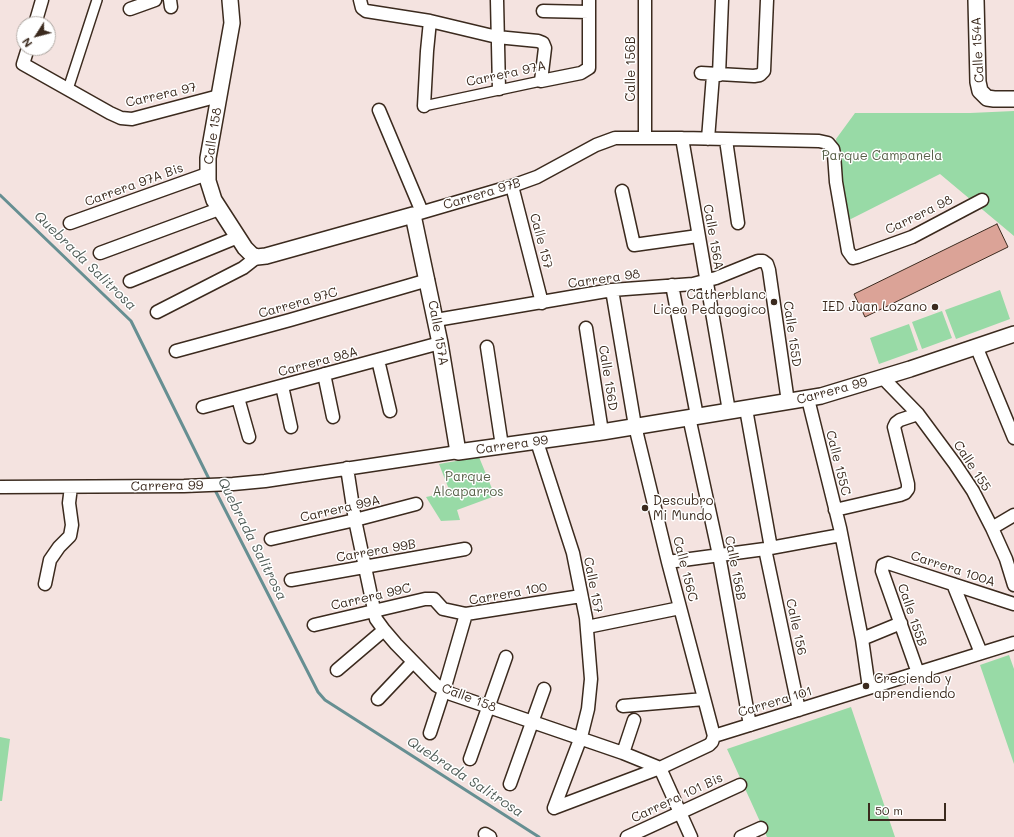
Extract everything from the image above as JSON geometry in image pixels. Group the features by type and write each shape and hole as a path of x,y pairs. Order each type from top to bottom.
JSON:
{"street":[{"path":"37,16 42,0"},
{"path":"68,89 97,0"},
{"path":"130,9 155,0"},
{"name":"Calle 158","path":"230,0 232,23 210,143 207,174 210,189 219,209 245,248 257,257"},
{"path":"360,0 362,8 366,11 430,21 498,37 538,41 543,43 545,48 541,81"},
{"path":"497,0 499,89"},
{"name":"Calle 156B","path":"645,0 645,138"},
{"path":"708,139 711,74 722,0"},
{"path":"711,74 754,76 760,75 764,71 767,0"},
{"name":"Calle 154A","path":"976,0 978,82 980,91 987,98 999,100 1014,99"},
{"path":"543,11 589,6"},
{"name":"Carrera 97A","path":"424,106 499,89 581,73 589,68 589,6"},
{"path":"424,106 430,21"},
{"name":"Carrera 97","path":"26,56 23,64 110,114 121,118 132,119 219,96"},
{"name":"Calle 157A","path":"379,110 418,214 458,452"},
{"name":"Carrera 97B","path":"157,312 244,268 257,257 266,256 418,214 512,186 537,177 596,145 615,138 819,141 828,143 833,149 836,182 848,251"},
{"name":"Calle 156A","path":"682,138 729,411"},
{"path":"726,140 738,223"},
{"name":"Carrera 97A Bis","path":"70,223 207,174"},
{"name":"Calle 157","path":"512,186 542,303"},
{"path":"622,190 634,244 698,236"},
{"name":"Carrera 98","path":"848,251 853,258 912,237 982,200"},
{"path":"100,253 219,209"},
{"path":"130,281 238,237"},
{"name":"Carrera 98","path":"436,320 612,290 693,284 716,278 758,261 763,261 767,264 769,270"},
{"name":"Calle 155D","path":"769,270 788,402"},
{"name":"Carrera 97C","path":"176,351 428,280"},
{"name":"Calle 156B","path":"672,286 693,417 750,725"},
{"name":"Calle 156C","path":"612,290 635,426 668,562 714,736"},
{"name":"Calle 156D","path":"586,328 602,432"},
{"name":"Carrera 99","path":"0,487 194,486 234,484 537,442 808,399 882,377 1014,334"},
{"name":"Carrera 98A","path":"203,408 440,343"},
{"path":"976,346 1014,438"},
{"path":"487,347 502,446"},
{"path":"378,360 390,411"},
{"path":"324,374 333,417"},
{"name":"Calle 155","path":"882,377 918,414 973,491 1006,559 1014,585"},
{"path":"282,386 291,427"},
{"path":"238,398 249,437"},
{"name":"Calle 155C","path":"808,399 835,510 862,639 869,688"},
{"name":"Calle 156","path":"746,409 768,549 799,710"},
{"path":"835,510 906,493 908,484 894,427 900,420 918,414"},
{"name":"Calle 157","path":"537,442 573,553 587,626 591,679 588,709 581,737 554,808"},
{"name":"Calle 158","path":"347,468 355,520 376,619 413,662 436,685 451,694 581,737 623,752 660,768"},
{"path":"45,584 50,560 59,547 70,536 72,525 69,503 71,487"},
{"name":"Carrera 99A","path":"271,539 355,520 416,504"},
{"path":"992,528 1014,514"},
{"path":"668,562 768,549 840,535"},
{"name":"Carrera 99B","path":"291,580 465,549"},
{"name":"Carrera 100A","path":"883,566 888,563 1014,604"},
{"name":"Calle 155B","path":"883,566 882,571 918,672"},
{"path":"953,584 981,653"},
{"name":"Carrera 100","path":"430,733 466,614 581,596"},
{"name":"Carrera 99C","path":"314,625 425,599 434,599 443,609 466,614"},
{"path":"587,626 680,608"},
{"path":"862,639 900,623"},
{"path":"337,670 384,630"},
{"name":"Carrera 101","path":"554,808 660,768 709,745 714,736 1014,643"},
{"path":"470,759 506,657"},
{"path":"378,699 413,662"},
{"path":"510,784 544,689"},
{"path":"623,706 704,699"},
{"path":"623,752 634,720"},
{"path":"660,768 691,837"},
{"name":"Carrera 101 Bis","path":"627,837 740,785"},
{"path":"741,837 761,828"}],"green space":[{"name":"Parque Campanela","path":"1014,111 1014,236 940,174 847,221 836,139 855,113 970,113"},
{"path":"1000,290 1010,319 956,339 945,310"},
{"path":"942,311 952,338 922,349 912,322"},
{"path":"909,324 918,350 879,364 870,338"},
{"name":"Parque Alcaparros","path":"479,457 495,496 457,510 460,520 441,521 426,497 450,492 439,464"},
{"path":"1009,655 1014,669 1014,764 980,665"},
{"path":"851,707 895,837 767,837 727,749"},
{"path":"0,737 10,739 2,801 0,801"}],"building":[{"path":"997,224 1008,247 865,317 854,294"}],"waterway":[{"name":"Quebrada Salitrosa","path":"0,195 131,321 211,483"},
{"name":"Quebrada Salitrosa","path":"214,488 318,692 325,700 539,837"}],"place":[{"name":"Catherblanc Liceo Pedagogico","path":"774,302"},
{"name":"IED Juan Lozano","path":"935,307"},
{"name":"Descubro Mi Mundo","path":"645,508"},
{"name":"Creciendo y aprendiendo","path":"866,686"}]}
